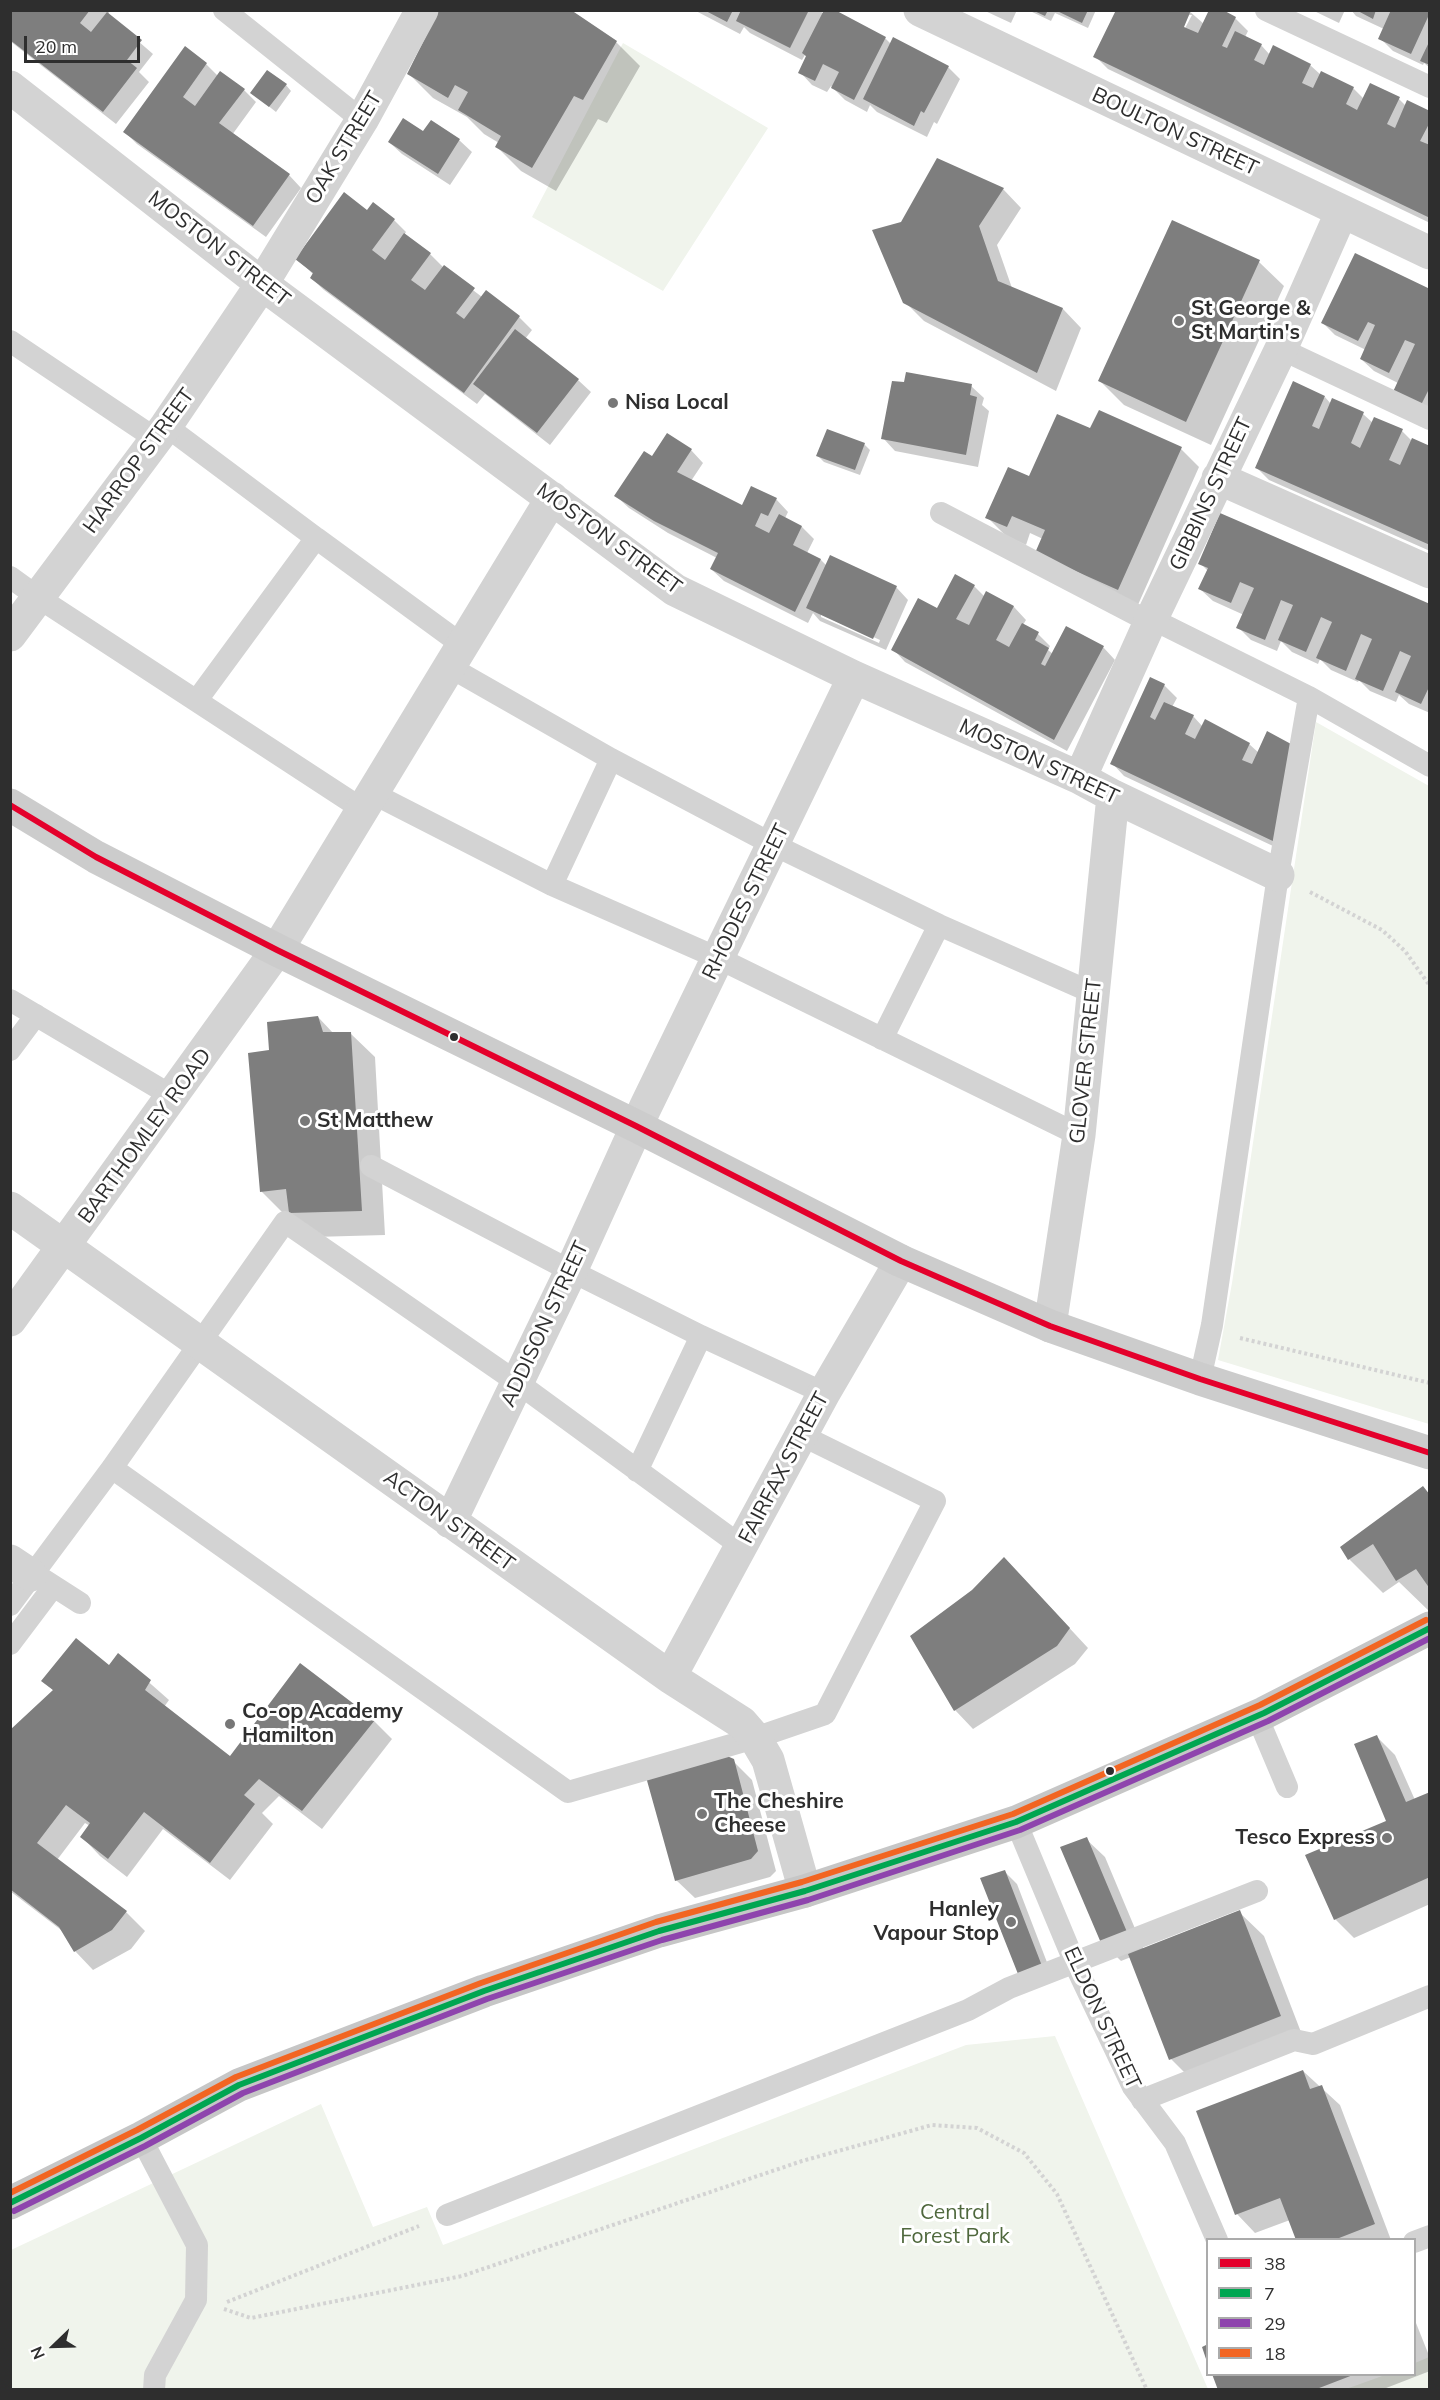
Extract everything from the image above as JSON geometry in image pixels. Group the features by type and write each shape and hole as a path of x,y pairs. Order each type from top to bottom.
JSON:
{"main road":[{"path":"10,2203 141,2138 239,2085 484,1991 659,1931 805,1891 1016,1822 1257,1716 1430,1628"}],"street":[{"name":"OAK STREET","path":"262,284 362,120 422,10"},
{"name":"BOULTON STREET","path":"920,10 1430,253"},
{"name":"MOSTON STREET","path":"10,87 262,284 675,590 854,677 1080,778 1278,875"},
{"name":"GIBBINS STREET","path":"1080,778 1151,620 1281,349 1342,211"},
{"name":"HARROP STREET","path":"10,635 161,432 262,284"},
{"path":"1218,478 1430,572"},
{"name":"BARTHOMLEY ROAD","path":"10,1320 65,1248 277,950 552,498"},
{"name":"RHODES STREET","path":"636,1126 854,677"},
{"name":"GLOVER STREET","path":"1050,1326 1079,1135 1113,796"},
{"path":"10,805 96,857 277,950 636,1126 901,1261 1050,1326 1200,1379 1430,1453"},
{"name":"ADDISON STREET","path":"450,1522 571,1271 636,1126"},
{"name":"ACTON STREET","path":"10,1208 200,1341 450,1522 670,1677 742,1724 755,1738 768,1760 805,1891"},
{"name":"FAIRFAX STREET","path":"670,1677 824,1393 901,1261"}],"lane":[{"path":"224,10 362,120"},
{"path":"1266,10 1430,87"},
{"path":"10,341 161,432 316,538 455,655 611,759 774,845 939,925 1093,993"},
{"path":"1281,349 1430,418"},
{"path":"941,513 1309,697 1430,766"},
{"path":"197,700 316,538"},
{"path":"10,577 197,700 367,801 718,958 1079,1135"},
{"path":"1200,1379 1210,1331 1278,875 1309,697"},
{"path":"552,885 611,759"},
{"path":"882,1039 939,925"},
{"path":"10,1000 172,1096"},
{"path":"10,1050 36,1015"},
{"path":"371,1166 571,1271 701,1336 824,1393"},
{"path":"10,1605 112,1468 285,1222 518,1383 741,1546"},
{"path":"637,1471 701,1336"},
{"path":"112,1468 568,1792 755,1738 825,1714 935,1501 801,1435"},
{"path":"32,1574 80,1603"},
{"path":"10,1644 32,1574"},
{"path":"1257,1716 1287,1787"},
{"name":"ELDON STREET","path":"1016,1822 1074,1962 1133,2087 1175,2144 1216,2238"},
{"path":"447,2215 969,2010 1009,1988 1257,1891"},
{"path":"1142,2100 1294,2040 1313,2044 1430,1996"},
{"path":"141,2138 197,2245 196,2300 155,2375 154,2390"}],"path":[{"path":"1278,875 1382,930 1405,951 1430,986"},
{"path":"1210,1331 1430,1383"},
{"path":"447,2215 216,2306 251,2318 462,2276 802,2161 932,2126 977,2128 1024,2153 1057,2194 1147,2390"}],"green space":[{"path":"623,43 768,128 663,291 532,217"},
{"path":"1316,722 1429,786 1429,1424 1218,1360 1232,1283"},
{"name":"Central Forest Park","path":"1055,2036 1208,2389 11,2390 11,2250 321,2104 373,2227 427,2207 443,2245 966,2045"},
{"path":"1429,2357 1429,2389 1346,2389 1382,2376 1416,2376 1416,2363"}],"building":[{"path":"10,10 90,10 80,23 91,32 107,12 142,40 127,60 137,68 103,112 10,40"},
{"path":"439,10 571,10 617,41 583,100 574,96 532,168 495,147 501,136 458,110 468,92 455,85 448,98 407,74"},
{"path":"704,10 733,10 727,22"},
{"path":"741,10 809,10 790,48 736,21"},
{"path":"824,10 835,10 886,37 854,100 831,88 839,72 823,64 815,81 798,73 806,56 802,53"},
{"path":"1032,10 1048,10 1045,16"},
{"path":"1055,10 1088,10 1082,23"},
{"path":"1116,10 1154,12 1155,10 1191,10 1184,27 1198,33 1209,10 1223,10 1236,17 1222,46 1227,48 1235,31 1262,44 1254,60 1264,65 1273,45 1311,64 1302,83 1313,88 1321,71 1354,87 1346,104 1357,110 1370,83 1400,97 1387,124 1395,128 1407,100 1430,111 1430,122 1420,141 1430,145 1430,218 1093,57"},
{"path":"1356,10 1376,10 1373,19"},
{"path":"1391,10 1430,10 1430,18 1428,17 1411,54 1378,39"},
{"path":"893,37 949,66 924,113 921,111 914,126 863,99"},
{"path":"1430,40 1430,65 1420,61"},
{"path":"185,46 207,63 183,97 195,106 220,71 245,89 219,123 290,174 253,226 123,132"},
{"path":"267,70 287,84 269,107 250,93"},
{"path":"403,118 423,131 431,120 460,139 438,174 388,142"},
{"path":"937,158 1004,188 979,226 998,281 1063,308 1037,373 903,303 872,230 901,222"},
{"path":"344,192 367,210 373,202 395,219 372,250 385,260 404,233 431,253 411,280 425,290 444,265 475,288 456,313 464,319 486,290 520,316 464,393 310,278 313,273 295,259"},
{"name":"St George & St Martin's","path":"1172,220 1260,260 1186,422 1098,381"},
{"path":"1355,253 1430,289 1430,387 1420,407 1392,394 1415,344 1405,340 1389,373 1360,359 1375,325 1368,322 1358,341 1321,323"},
{"path":"515,329 579,379 537,433 473,384"},
{"path":"906,372 972,384 970,395 977,397 966,455 881,439 892,381 904,382"},
{"path":"1293,381 1325,396 1312,426 1319,429 1332,398 1364,412 1351,443 1360,448 1374,417 1403,429 1389,460 1400,465 1412,438 1430,446 1430,545 1255,468"},
{"path":"1099,410 1182,447 1118,590 1035,553 1045,530 1012,516 1007,527 985,518 1008,467 1029,476 1057,414 1090,428"},
{"path":"827,429 865,443 855,470 816,456"},
{"path":"667,433 692,449 677,472 742,505 751,486 777,498 768,516 761,513 755,526 769,533 779,514 802,526 793,545 821,559 795,612 710,569 718,553 654,521 614,496 644,451 652,456"},
{"path":"1220,513 1430,604 1430,685 1421,704 1395,692 1411,656 1400,651 1383,691 1355,679 1372,639 1361,634 1346,671 1316,658 1332,622 1321,617 1306,652 1278,640 1293,605 1281,600 1265,640 1236,628 1254,588 1240,582 1231,603 1198,589 1208,568 1198,564"},
{"path":"830,555 897,586 873,639 806,608"},
{"path":"955,574 975,585 956,619 969,625 986,591 1014,606 996,640 1009,647 1022,623 1039,632 1035,640 1049,648 1041,664 1045,666 1066,626 1104,646 1054,740 891,650 918,598 937,608"},
{"path":"1150,677 1165,684 1150,717 1155,720 1164,702 1194,715 1185,734 1195,739 1205,719 1250,743 1242,760 1252,764 1267,731 1291,744 1277,843 1110,764"},
{"name":"St Matthew","path":"318,1016 323,1032 351,1032 362,1211 289,1213 286,1189 260,1192 248,1053 269,1050 267,1022"},
{"path":"1423,1486 1430,1495 1430,1589 1416,1569 1396,1581 1373,1544 1348,1560 1340,1547"},
{"path":"1004,1557 1070,1628 1057,1646 954,1711 910,1636 972,1590"},
{"path":"76,1638 109,1665 118,1653 151,1680 145,1690 230,1756 300,1663 375,1720 302,1811 259,1779 244,1795 255,1804 210,1863 144,1812 108,1859 80,1837 90,1823 66,1805 37,1843 127,1911 112,1930 74,1952 59,1927 10,1889 10,1730 53,1690 41,1681"},
{"name":"Tesco Express","path":"1377,1735 1406,1802 1430,1792 1430,1877 1334,1920 1305,1855 1386,1821 1354,1744"},
{"name":"The Cheshire Cheese","path":"727,1756 734,1759 758,1851 751,1859 675,1881 646,1777"},
{"path":"1087,1837 1127,1932 1101,1943 1060,1847"},
{"name":"Hanley Vapour Stop","path":"1005,1870 1042,1966 1018,1974 980,1878"},
{"path":"1240,1910 1281,2016 1169,2060 1128,1954"},
{"path":"1303,2070 1310,2089 1322,2085 1375,2224 1339,2238 1295,2238 1280,2198 1235,2215 1196,2111"},
{"path":"1206,2345 1206,2359 1202,2347"},
{"path":"1213,2376 1350,2376 1314,2390 1218,2390"}],"transit line":[{"name":"38","path":"10,805 96,857 277,950 636,1126 901,1261 1050,1326 1200,1379 1430,1453"},
{"name":"18","path":"10,2193 137,2130 236,2077 481,1983 656,1922 802,1882 1013,1814 1260,1705 1426,1620"},
{"name":"7","path":"10,2203 141,2138 239,2085 484,1991 659,1931 805,1891 1016,1822 1264,1713 1430,1628"},
{"name":"29","path":"14,2211 145,2146 243,2093 487,1999 662,1940 808,1900 1020,1830 1268,1721 1430,1638"}],"place":[{"name":"St George & St Martin's","path":"1179,321"},
{"name":"Nisa Local","path":"613,403"},
{"name":"St Matthew","path":"305,1121"},
{"name":"Co-op Academy Hamilton","path":"230,1724"},
{"name":"The Cheshire Cheese","path":"702,1814"},
{"name":"Tesco Express","path":"1387,1838"},
{"name":"Hanley Vapour Stop","path":"1011,1922"}]}
